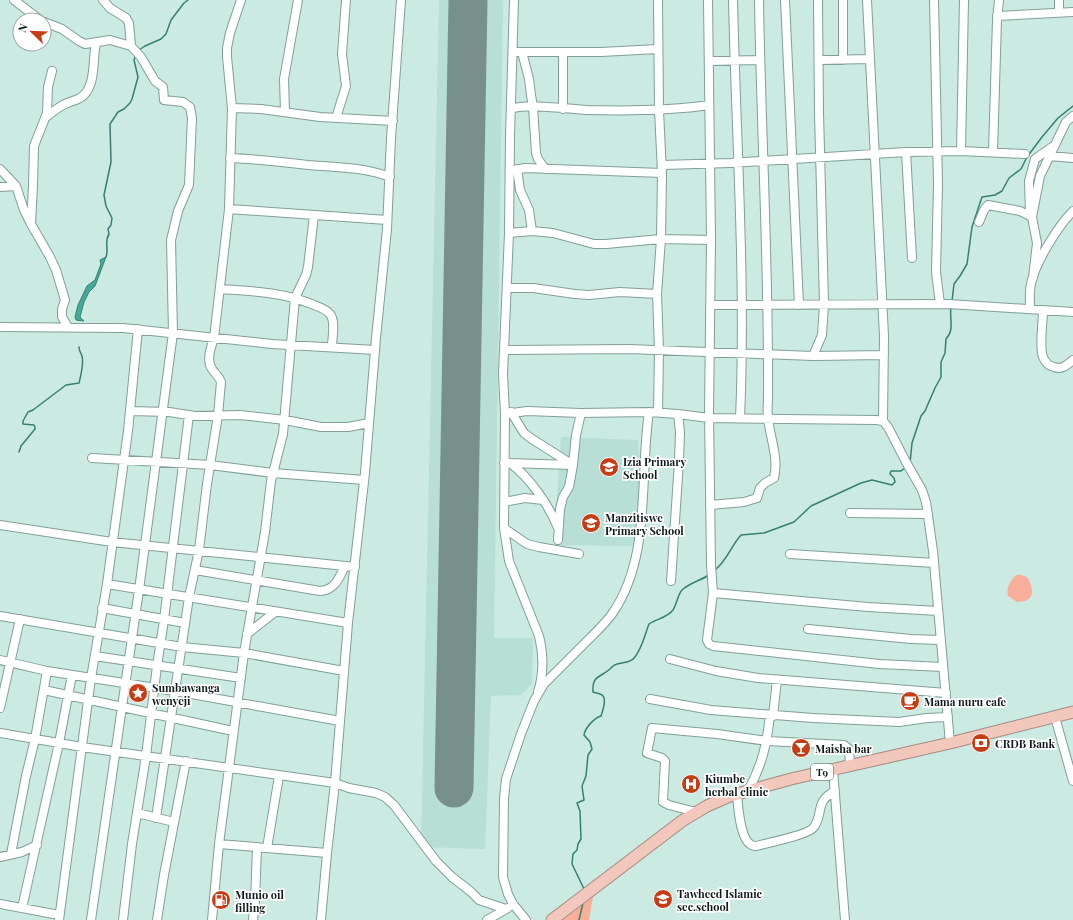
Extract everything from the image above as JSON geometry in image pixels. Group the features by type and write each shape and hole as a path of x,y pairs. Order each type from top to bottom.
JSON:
{"highway":[{"name":"T9","path":"554,919 682,821 718,801 736,794 791,779 950,743 1073,712"}],"street":[{"path":"14,0 30,12"},
{"path":"103,0 110,8 126,18 129,23 131,46"},
{"path":"156,818 189,597 199,550 218,415 220,382 219,378 210,367 210,356 214,338 229,209 232,108 227,48 230,33 241,0"},
{"path":"285,112 284,80 298,0"},
{"path":"336,118 346,86 342,54 346,0"},
{"path":"321,920 335,783 348,623 364,480 387,220 392,121 401,0"},
{"path":"514,0 514,52 511,109 514,170 509,233 508,288 503,374 508,413 504,528 509,561 543,649 542,678 506,779 504,798 503,877 508,894 513,904 526,920"},
{"path":"538,692 544,684 608,619 619,603 633,569 641,522 645,482 647,432 654,412 659,350 657,294 661,239 662,169 659,110 658,0"},
{"path":"708,0 710,163 709,418 711,565 713,593 707,640 709,644 713,646 879,664 943,667"},
{"path":"732,0 738,162 742,354 740,419"},
{"path":"710,505 754,500 758,498 760,488 774,478 775,473 774,447 768,419 768,305 759,0"},
{"path":"785,0 799,305"},
{"path":"813,356 822,335 824,304 818,0"},
{"path":"843,0 844,60"},
{"path":"867,0 884,355 883,422"},
{"path":"934,0 938,184 936,272 940,304"},
{"path":"961,151 964,0"},
{"path":"993,152 997,16 999,0"},
{"path":"1059,0 1059,12"},
{"path":"997,16 1073,12"},
{"path":"52,25 62,29 82,43 88,44 96,43 102,40 110,40 131,46 141,57 155,81 163,87 164,100 187,104 190,107 192,118 189,185 178,212 171,240 173,333 139,590 91,920"},
{"path":"45,118 63,105 80,98 85,94 92,79 93,55 96,43"},
{"path":"514,52 601,52 658,49"},
{"path":"522,52 529,80 530,95 534,107 536,154 545,169"},
{"path":"562,52 563,109"},
{"path":"819,60 870,59"},
{"path":"709,61 760,60"},
{"path":"30,224 34,146 35,140 45,118 48,105 48,87 52,71"},
{"path":"511,109 519,106 604,111 659,110 709,105"},
{"path":"232,108 285,112 320,117 392,121"},
{"path":"1031,216 1040,176 1066,122 1073,116"},
{"path":"1030,309 1030,294 1037,243 1031,216 1029,181 1034,159 1054,146"},
{"path":"514,170 525,168 662,169 710,163 821,158 906,152 961,151 1024,154"},
{"path":"906,152 912,258"},
{"path":"1049,156 1073,158"},
{"path":"230,158 338,167 370,171 390,177"},
{"path":"0,169 16,186 30,224 50,256 65,300 62,309 62,317 72,327"},
{"path":"514,170 521,194 527,202 530,210 532,231"},
{"path":"0,187 16,186"},
{"path":"979,222 988,205 1020,211 1031,216"},
{"path":"229,209 387,220"},
{"path":"1033,278 1039,262 1055,234 1073,211"},
{"path":"212,920 228,768 244,653 261,556 272,473 281,445 285,420 295,298 306,275 308,267 314,215"},
{"path":"509,233 532,231 553,232 594,244 661,239 710,240"},
{"path":"508,288 533,288 574,294 620,292 657,294"},
{"path":"220,289 259,291 295,298 326,310 330,314 332,323 332,347"},
{"path":"710,305 961,304 1073,312"},
{"path":"1044,311 1042,351 1045,361 1052,367 1058,369 1063,368 1073,360"},
{"path":"0,327 123,328 272,344 375,350"},
{"path":"0,904 59,918 94,656 124,460 138,330"},
{"path":"504,350 608,349 813,356 884,355"},
{"path":"130,411 163,412 189,416 240,416 285,420 321,427 348,427 369,423"},
{"path":"508,413 527,411 581,413 654,412 709,418 876,420 883,422 888,427 922,490 928,514 934,563 950,743"},
{"path":"508,413 524,433 532,440 573,465"},
{"path":"558,540 561,502 569,487 576,435 581,413"},
{"path":"671,581 679,461 680,432 678,414"},
{"path":"123,920 164,620 182,463 189,416"},
{"path":"92,458 210,465 272,473 364,480"},
{"path":"507,463 573,465"},
{"path":"507,463 523,475 543,500 558,529"},
{"path":"504,502 525,498 543,500"},
{"path":"850,513 928,514"},
{"path":"0,525 112,542 172,549 261,556 355,567"},
{"path":"504,528 527,544 580,554"},
{"path":"790,554 934,563"},
{"path":"195,570 324,591 329,590 335,585 345,566"},
{"path":"106,584 348,623"},
{"path":"713,593 868,607 938,611"},
{"path":"102,608 185,623"},
{"path":"247,634 275,612"},
{"path":"0,616 182,647 244,653 344,671"},
{"path":"0,708 20,619"},
{"path":"808,629 904,639 941,640"},
{"path":"94,656 241,678"},
{"path":"670,659 716,671 758,678 946,693"},
{"path":"0,660 47,671 175,691 340,721"},
{"path":"11,854 26,776 35,739 47,671"},
{"path":"22,908 37,845 72,675"},
{"path":"748,791 759,770 767,741 777,680"},
{"path":"44,690 233,732"},
{"path":"650,699 664,703 711,710 771,716 886,722 948,717"},
{"path":"1054,718 1073,781"},
{"path":"696,812 663,802 665,761 662,758 647,753 652,728 717,734 767,741 844,744 849,750 850,765"},
{"path":"0,733 82,747 335,783 349,788 376,793 385,797 394,805 436,861 452,877 479,900 506,909"},
{"path":"157,920 186,761"},
{"path":"833,770 845,920"},
{"path":"268,848 279,776"},
{"path":"736,794 742,830 750,845 756,846 810,832 816,823 825,798 835,792"},
{"path":"137,813 174,822"},
{"path":"219,844 327,853"},
{"path":"0,857 22,852 37,845"},
{"path":"253,920 257,847"},
{"path":"487,920 513,904"}],"shaded area":[{"path":"439,0 503,0 494,638 533,638 532,684 521,695 491,696 485,849 421,847"},
{"path":"106,257 95,286 89,292 84,302 80,317 84,321 76,320 75,317 78,305 87,286 95,280 101,264 100,260"},
{"name":"Izia Primary School","path":"561,437 638,440 642,496 634,546 554,545"},
{"path":"1016,575 1027,577 1032,590 1032,594 1028,600 1017,602 1008,596 1009,585"},
{"path":"593,897 589,920 563,920"}],"waterway":[{"path":"139,50 161,39 166,34 171,20 188,0"},
{"path":"106,257 107,240 109,234 108,229 111,225 112,218 106,206 104,195 111,162 110,124 118,112 124,109 132,99 138,77 134,60 136,55"},
{"path":"952,301 954,284 967,264 972,227 982,197 995,195 1002,191 1009,178 1021,169 1027,157 1042,137 1058,118 1073,106"},
{"path":"910,463 912,443 921,416 925,411 941,377 941,362 945,353 946,339 951,328 951,307"},
{"path":"19,452 21,446 35,429 34,425 23,424 28,412 33,410 66,385 79,383 83,362 79,347"},
{"path":"715,570 723,562 741,535 764,533 794,522 811,506 861,483 872,480 892,485 895,482 894,478 890,474 891,471 901,471 905,468"},
{"path":"584,889 572,864 573,854 577,850 581,839 580,811 577,803 584,800 582,786 586,776 588,755 592,749 590,742 584,735 590,724 601,716 604,704 604,697 593,692 594,682 614,665 632,660 641,646 649,624 671,613 682,590 709,575"},
{"path":"579,920 583,903"}],"runway":[{"path":"454,788 468,0"}],"place":[{"name":"Izia Primary School","path":"609,467"},
{"name":"Manzitiswe Primary School","path":"591,523"},
{"name":"Sumbawanga wenyeji","path":"138,693"},
{"name":"Mama nuru cafe","path":"910,701"},
{"name":"CRDB Bank","path":"981,743"},
{"name":"Maisha bar","path":"801,748"},
{"name":"Kiumbe herbal clinic","path":"691,784"},
{"name":"Tawheed Islamic sec.school","path":"663,899"},
{"name":"Munio oil filling","path":"221,900"}]}
